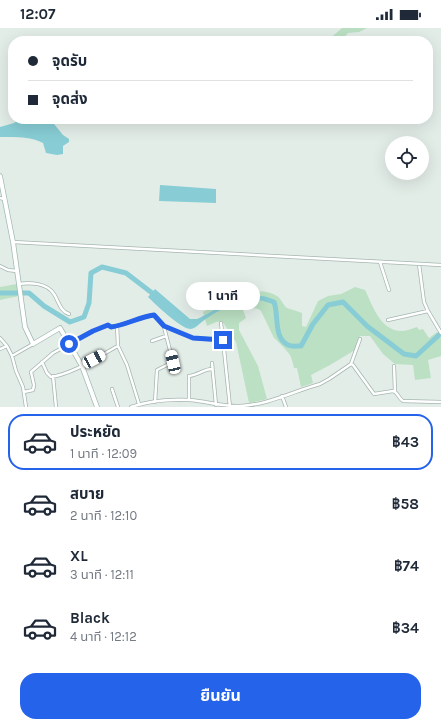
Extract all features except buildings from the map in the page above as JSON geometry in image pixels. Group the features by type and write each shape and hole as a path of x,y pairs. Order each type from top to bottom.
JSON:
{"street":[{"path":"0,176 2,199 13,242 25,327 33,344"},
{"path":"13,242 441,265"},
{"path":"380,262 389,290"},
{"path":"419,264 424,302 441,334"},
{"path":"0,266 8,270 17,271"},
{"path":"19,286 34,283 47,288 53,292 62,310 69,314"},
{"path":"388,320 428,311"},
{"path":"24,392 33,390 34,385 31,372 53,353 93,331 108,325 111,327 117,326 146,316 154,315 164,326 193,338 223,340"},
{"path":"221,323 230,407"},
{"path":"117,326 118,346 127,366 139,404"},
{"path":"156,402 157,370 173,362 164,326"},
{"path":"12,356 60,328 82,366 97,407"},
{"path":"152,341 166,336"},
{"path":"0,338 7,346 12,356 24,392 26,407"},
{"path":"131,407 139,404 189,400 230,407 251,405 282,396 329,380 351,364 360,339"},
{"path":"0,349 7,346"},
{"path":"42,362 47,373 51,377 82,366 118,346"},
{"path":"212,363 216,405"},
{"path":"351,364 374,394 395,391"},
{"path":"394,366 395,391 398,398 403,401 441,402"},
{"path":"189,400 189,376 200,373 206,369 212,369"},
{"path":"53,376 56,407"},
{"path":"112,390 118,407"},
{"path":"282,396 286,407"}],"green space":[{"path":"342,28 367,28 359,32 348,33 345,36 333,36"},
{"path":"17,284 19,296 0,300 0,287"},
{"path":"355,287 365,290 374,310 388,327 394,330 402,331 417,327 419,330 423,329 429,338 437,332 441,338 441,356 428,360 431,378 415,380 413,365 395,364 383,354 370,336 360,336 355,350 311,375 313,383 301,387 297,368 294,368 290,355 274,338 261,311 255,308 250,308 243,310 246,318 239,323 239,330 258,366 267,399 249,403 236,342 222,321 207,326 203,312 239,295 258,291 268,292 277,296 287,308 302,313 302,326 306,327 318,301 328,296 341,294"}],"water":[{"path":"10,124 54,124 63,135 69,139 69,142 63,146 63,154 57,155 46,153 43,143 33,139 22,137 0,137 0,127"},
{"path":"160,185 216,189 216,203 159,201"},
{"path":"155,289 190,319 197,319 233,300 242,297 262,296 272,299 269,302 251,300 236,303 218,311 190,329 180,325 148,297"}],"waterway":[{"path":"0,293 29,293 44,306 70,322 84,317 89,303 91,273 102,267 126,273 156,296"},
{"path":"265,299 274,302 280,337 283,342 291,346 301,346 313,324 328,305 343,302 367,326 404,354 416,356 441,333"}],"route":[{"path":"69,344 108,325 111,327 117,326 146,316 154,315 164,326 178,333 193,338 223,340"}]}
